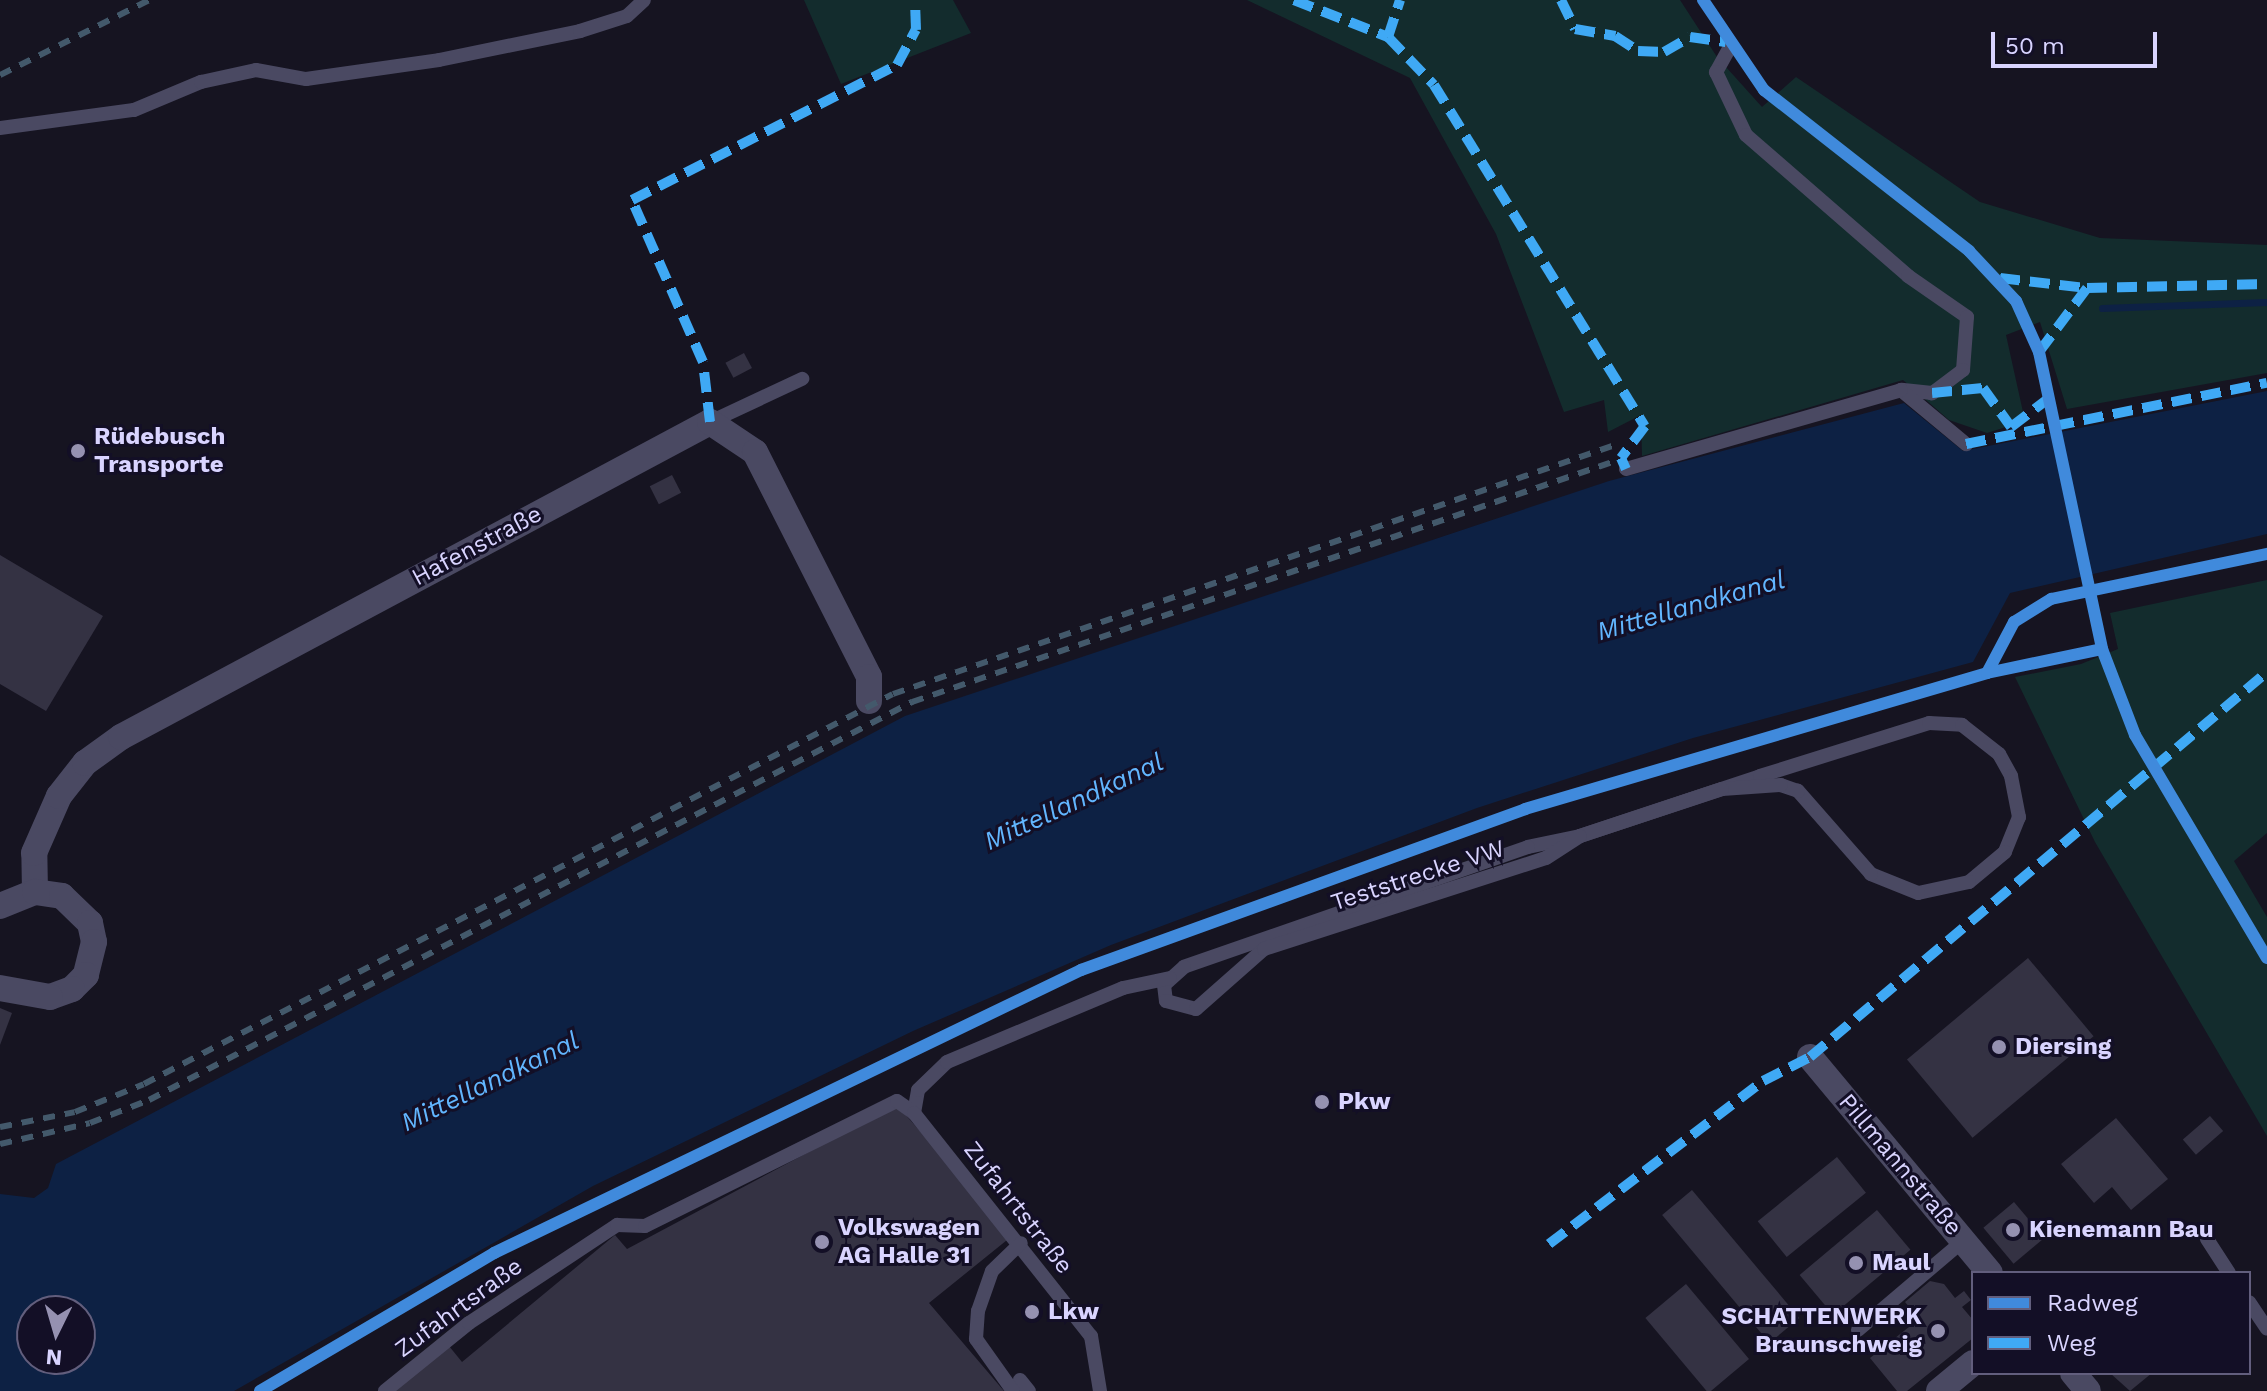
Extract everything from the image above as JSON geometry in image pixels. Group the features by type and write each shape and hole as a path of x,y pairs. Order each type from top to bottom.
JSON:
{"street":[{"path":"710,422 755,452 869,677 869,701"},
{"name":"Hafenstraße","path":"35,892 40,830 85,763 121,737 710,422"},
{"path":"0,906 35,892 76,904 90,923 93,959 72,989 50,997 0,988"},
{"name":"Pillmannstraße","path":"1810,1057 1988,1271"},
{"path":"1939,1391 1971,1365"},
{"path":"2075,1375 2088,1391"}],"lane":[{"path":"0,128 134,110 201,82 256,70 306,79 439,60 580,31 627,16 644,0"},
{"path":"1626,469 1901,390 1932,393 1963,370 1967,317 1908,276 1746,135 1716,72 1730,47"},
{"path":"710,422 802,379"},
{"path":"1901,390 1966,444"},
{"name":"Teststrecke VW","path":"914,1113 918,1090 947,1062 1123,988 1170,978 1546,858 1580,836 1745,781 1929,723 1962,725 1990,745 2011,776 2019,817 2005,852 1969,882 1935,893 1903,890 1871,874 1813,803 1781,785 1722,789 1580,836 1556,838 1184,967 1170,978 1166,1001 1196,1009 1264,949"},
{"name":"Zufahrtsraße","path":"385,1391 469,1323 617,1225 645,1226 897,1101 914,1113"},
{"name":"Zufahrtstraße","path":"914,1113 1021,1243 1091,1336 1100,1391"},
{"path":"2207,1239 2228,1271"},
{"path":"1858,1330 1963,1241"},
{"path":"1020,1387 976,1339 988,1280 1021,1243"},
{"path":"2251,1305 2267,1329"}],"green space":[{"path":"804,0 953,0 971,33 841,84"},
{"path":"1247,0 1680,0 1717,57 1762,107 1796,77 1980,202 2100,238 2267,245 2267,373 2067,409 2040,322 2006,335 2025,421 1987,433 1949,420 1903,380 1642,456 1641,415 1608,432 1604,400 1564,412 1496,234 1410,78"},
{"path":"2267,580 2267,833 2234,861 2267,917 2267,1136 2095,842 2015,677 2081,664 2118,649 2110,613"}],"water":[{"name":"Mittellandkanal","path":"2267,391 2267,534 2010,593 1973,662 1693,738 1477,808 1111,945 913,1031 593,1186 234,1391 0,1391 0,1194 34,1198 48,1188 56,1164 905,716 1609,481 1904,403 1963,451"}],"building":[{"path":"744,353 752,368 733,378 725,363"},
{"path":"672,475 681,493 659,504 650,486"},
{"path":"0,555 103,616 46,711 0,684"},
{"name":"Diersing","path":"2028,958 2094,1036 1973,1138 1907,1060"},
{"path":"0,1008 12,1013 0,1045"},
{"name":"Volkswagen AG Halle 31","path":"897,1105 1012,1236 929,1303 1004,1391 395,1391 449,1346 462,1362 615,1235 627,1249"},
{"path":"2210,1116 2223,1131 2196,1155 2183,1140"},
{"path":"2116,1118 2168,1179 2131,1210 2112,1187 2094,1203 2061,1164"},
{"path":"1837,1157 1866,1193 1787,1257 1758,1221"},
{"path":"1692,1190 1799,1318 1769,1343 1662,1215"},
{"path":"2014,1202 2044,1238 2014,1264 1983,1228"},
{"name":"Maul","path":"1877,1210 1910,1250 1833,1315 1800,1275"},
{"name":"SCHATTENWERK Braunschweig","path":"1930,1281 1944,1284 1955,1298 1964,1291 1971,1300 1962,1307 1971,1318 1971,1340 1907,1391 1897,1391 1870,1358 1919,1319 1905,1302"},
{"path":"1686,1284 1749,1359 1711,1391 1707,1391 1645,1318"},
{"path":"2112,1375 2150,1375 2130,1391"}],"waterway":[{"path":"2102,308 2267,302"}],"railway":[{"path":"0,75 149,0"},
{"path":"0,1127 75,1112 144,1084 893,694 1612,446"},
{"path":"0,1144 90,1123 149,1100 912,702 1612,462"}],"marked path":[{"path":"710,422 703,362 632,200 897,65 916,30 915,0"},
{"path":"1294,0 1388,37 1434,85 1645,426 1621,458 1626,469"},
{"path":"1388,37 1400,0"},
{"path":"1561,0 1575,29 1615,36 1638,51 1664,52 1690,37 1726,42"},
{"path":"2000,278 2087,288 2267,284"},
{"path":"2039,352 2087,288"},
{"path":"1966,444 2267,383"},
{"path":"1932,393 1983,388 2011,427 2049,398"},
{"path":"1549,1244 1763,1081 1810,1057 2267,672"}],"cycle path":[{"path":"1703,0 1764,90 1969,251 2016,301 2039,352 2102,649 2135,735 2267,958"},
{"path":"1987,673 2014,622 2051,599 2267,554"},
{"path":"260,1391 494,1253 1081,970 1525,809 1987,673 2102,649"}],"place":[{"name":"Rüdebusch Transporte","path":"78,451"},
{"name":"Diersing","path":"1999,1047"},
{"name":"Pkw","path":"1322,1102"},
{"name":"Kienemann Bau","path":"2013,1230"},
{"name":"Volkswagen AG Halle 31","path":"822,1242"},
{"name":"Maul","path":"1856,1263"},
{"name":"Lkw","path":"1032,1312"},
{"name":"SCHATTENWERK Braunschweig","path":"1938,1331"}]}
